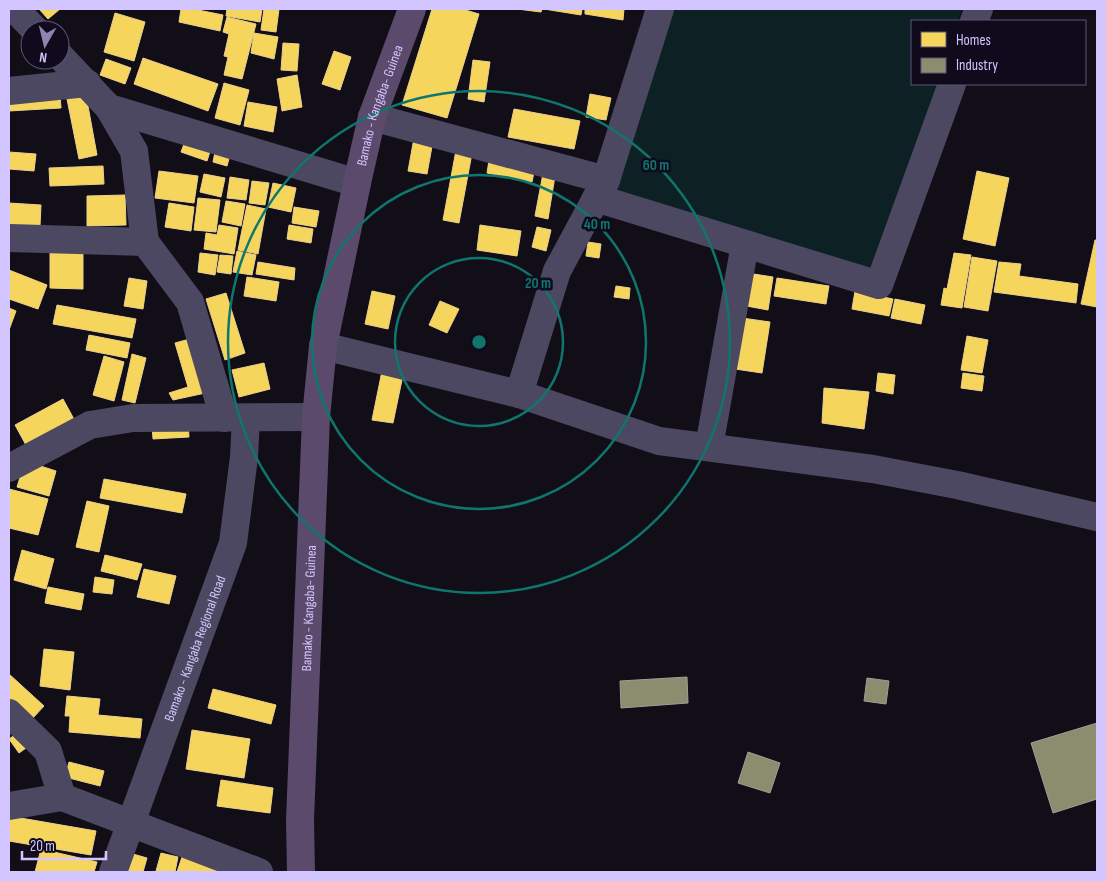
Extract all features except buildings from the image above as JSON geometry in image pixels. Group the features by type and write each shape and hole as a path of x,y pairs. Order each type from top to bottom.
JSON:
{"main road":[{"name":"Bamako - Kangaba- Guinea","path":"301,872 300,820 316,417 323,346 372,117 412,9"}],"street":[{"path":"14,9 25,20"},
{"path":"519,394 557,272 601,189 660,9"},
{"path":"9,238 145,242 134,151 109,108 70,66"},
{"path":"9,92 87,83"},
{"path":"372,117 601,189 745,244 879,285 952,85"},
{"path":"109,108 355,194"},
{"name":"Bamako - Kangaba Regional Road","path":"113,872 233,543 244,457 235,418 190,302 145,242"},
{"path":"709,447 745,244"},
{"path":"323,346 519,394 659,441 873,469 957,485 1097,517"},
{"path":"9,468 90,425 133,418 316,417"},
{"path":"9,713 48,750 62,797"},
{"path":"9,806 62,797 259,872"}],"green space":[{"path":"665,9 962,9 958,20 911,20 911,85 938,85 875,278 611,193"}]}
